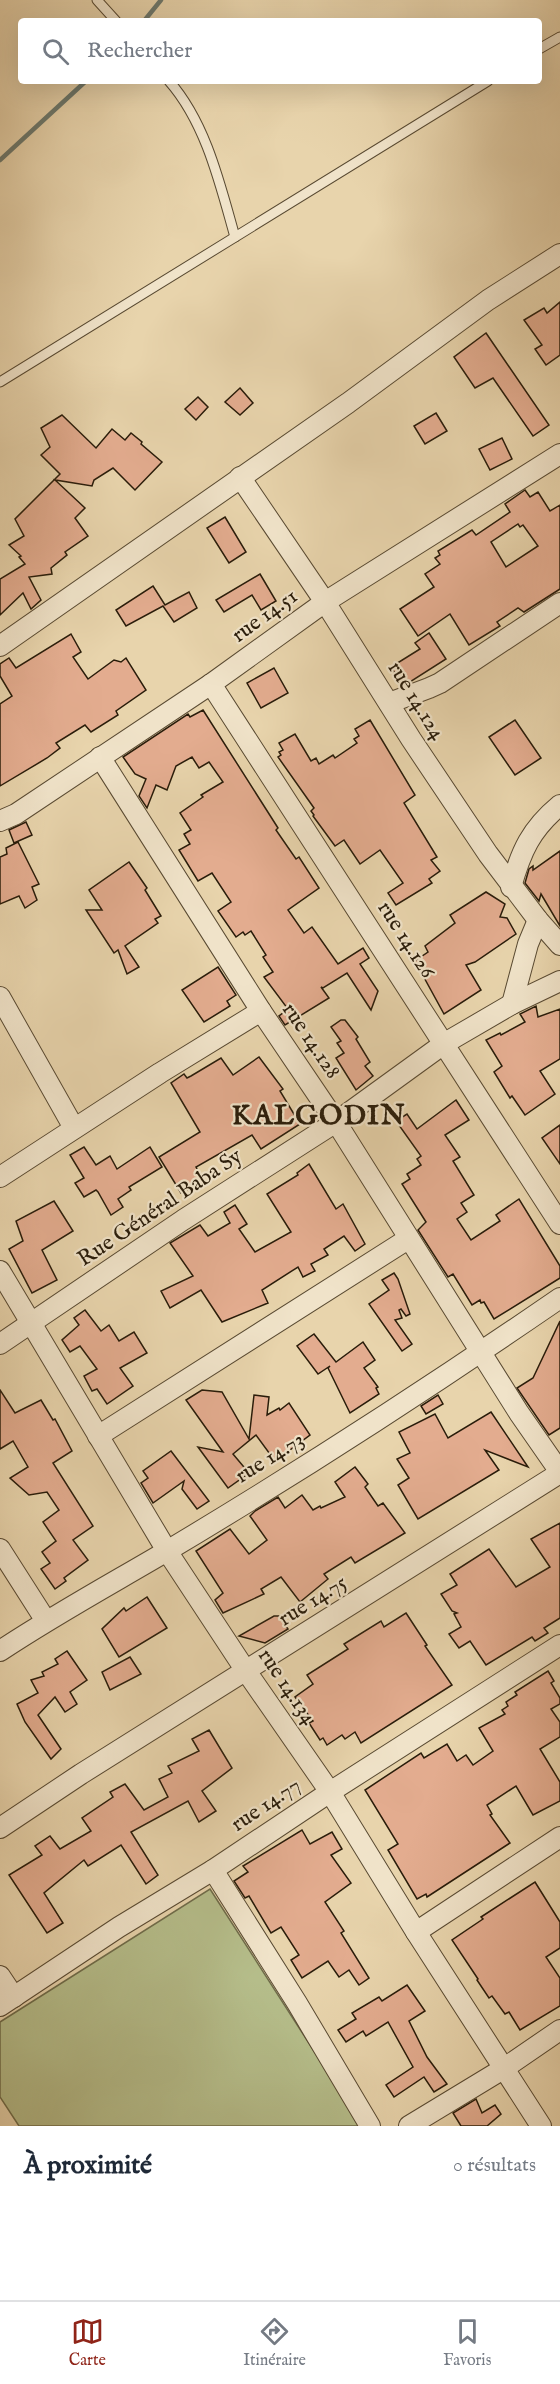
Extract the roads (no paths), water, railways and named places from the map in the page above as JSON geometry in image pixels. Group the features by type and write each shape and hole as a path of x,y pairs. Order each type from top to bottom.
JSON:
{"street":[{"path":"0,646 348,403 488,300 560,254"},
{"name":"rue 14.51","path":"0,821 15,814 211,684 325,602 559,455"},
{"name":"rue 14.124","path":"240,477 325,602 411,739 511,887 560,945"},
{"path":"389,703 440,683 560,603"},
{"name":"rue 14.126","path":"211,684 560,1224"},
{"name":"rue 14.128","path":"100,757 261,1011 336,1122 408,1239 560,1473"},
{"path":"511,887 518,863 535,829 560,805"},
{"path":"512,1004 528,944 538,920"},
{"name":"Rue Général Baba Sy","path":"0,1344 183,1220 336,1122 445,1043 512,1004 560,981"},
{"path":"0,997 74,1128"},
{"path":"0,1177 261,1011"},
{"path":"99,1436 408,1239"},
{"name":"rue 14.134","path":"0,1271 167,1551 330,1792 416,1932 541,2126"},
{"name":"rue 14.73","path":"0,1651 46,1621 167,1551 481,1352 560,1298"},
{"name":"rue 14.75","path":"0,1828 560,1473"},
{"path":"0,1549 46,1621"},
{"name":"rue 14.77","path":"7,2002 119,1927 213,1870 330,1792 560,1646"},
{"path":"416,1932 560,1837"},
{"path":"213,1870 297,2003 370,2126"},
{"path":"0,1976 7,2002"},
{"path":"409,2126 503,2069 560,2030"}],"lane":[{"path":"98,0 113,18"},
{"path":"542,47 560,37"},
{"path":"172,84 179,93 212,156 235,237"},
{"path":"0,382 483,84"}],"waterway":[{"path":"146,18 161,0"},
{"path":"0,160 83,84"}],"district":[{"name":"KALGODIN","path":"319,1116"}]}
